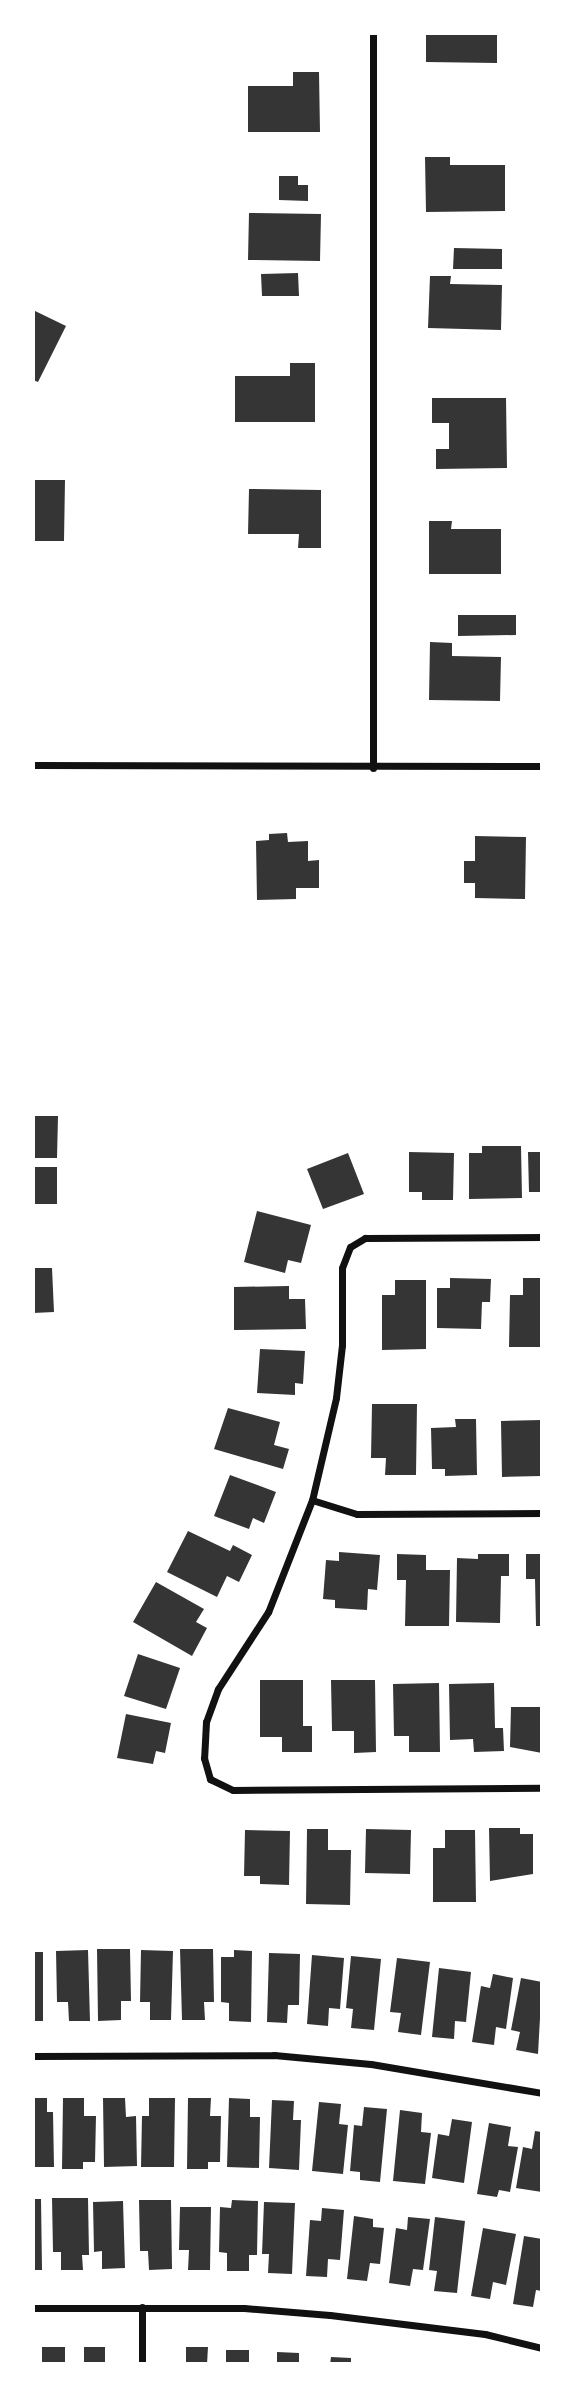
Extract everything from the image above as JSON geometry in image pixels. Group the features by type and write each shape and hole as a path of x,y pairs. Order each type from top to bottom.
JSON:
{"street":[{"path":"373,33 373,768"},
{"path":"33,765 373,768 542,766"},
{"path":"542,1237 365,1238 350,1247 342,1268 342,1345 336,1398 312,1500 268,1612 218,1689 206,1722 204,1758 210,1779 233,1790 542,1788"},
{"path":"312,1500 357,1514 542,1513"},
{"path":"33,2056 274,2055 371,2064 542,2093"},
{"path":"33,2308 142,2307 330,2315 485,2334 542,2348"},
{"path":"142,2307 142,2364"}],"building":[{"path":"426,33 497,33 497,63 426,62"},
{"path":"293,72 319,72 320,132 248,132 248,86 293,86"},
{"path":"425,157 450,157 450,165 505,165 505,211 426,212"},
{"path":"279,176 298,176 298,185 308,185 308,201 279,200"},
{"path":"249,213 321,214 320,261 248,260"},
{"path":"454,248 502,249 502,269 453,269"},
{"path":"298,273 299,296 262,296 261,274"},
{"path":"430,276 451,276 450,284 502,285 501,330 428,328"},
{"path":"33,310 66,326 38,382 33,380"},
{"path":"290,363 315,363 315,422 235,422 235,376 290,376"},
{"path":"432,398 506,398 507,468 436,469 436,449 449,449 449,423 432,423"},
{"path":"33,480 65,480 64,541 33,541"},
{"path":"249,489 321,490 321,548 298,548 299,534 248,534"},
{"path":"429,521 452,521 451,529 501,529 501,574 429,574"},
{"path":"458,615 516,615 516,635 458,636"},
{"path":"430,642 452,643 452,656 501,657 500,701 429,700"},
{"path":"287,833 288,842 308,841 308,861 319,860 319,888 296,888 296,899 257,900 256,841 269,840 269,834"},
{"path":"475,836 526,837 525,899 475,898 475,883 464,883 464,861 475,861"},
{"path":"33,1116 58,1116 57,1158 33,1158"},
{"path":"482,1146 521,1146 522,1198 469,1199 469,1153 482,1153"},
{"path":"409,1152 454,1153 453,1200 422,1200 422,1192 409,1192"},
{"path":"528,1152 542,1152 542,1192 529,1192"},
{"path":"348,1153 364,1194 323,1209 307,1169"},
{"path":"33,1167 57,1167 57,1204 33,1204"},
{"path":"257,1211 311,1225 301,1263 288,1260 285,1273 244,1262"},
{"path":"33,1268 52,1268 54,1312 33,1313"},
{"path":"450,1278 491,1279 490,1302 482,1302 481,1329 437,1328 437,1288 450,1288"},
{"path":"523,1278 542,1278 542,1347 509,1347 510,1295 523,1295"},
{"path":"395,1280 426,1280 426,1349 382,1350 382,1295 395,1295"},
{"path":"289,1286 289,1299 305,1299 306,1329 234,1330 234,1287"},
{"path":"260,1349 305,1351 303,1384 295,1383 295,1395 257,1393"},
{"path":"372,1404 417,1404 416,1475 385,1475 386,1458 371,1458"},
{"path":"228,1408 280,1422 274,1445 289,1449 283,1469 214,1449"},
{"path":"455,1419 476,1419 477,1475 445,1476 445,1469 432,1469 431,1428 456,1427"},
{"path":"542,1420 541,1476 502,1477 501,1421"},
{"path":"230,1475 276,1492 264,1523 253,1518 249,1529 214,1516"},
{"path":"188,1531 230,1551 233,1545 252,1555 239,1582 227,1576 217,1597 167,1572"},
{"path":"339,1552 380,1555 377,1590 368,1589 367,1610 335,1608 335,1600 323,1599 326,1560 339,1561"},
{"path":"397,1554 426,1555 426,1570 450,1570 449,1626 405,1626 406,1580 397,1580"},
{"path":"478,1554 509,1554 509,1576 501,1576 500,1623 456,1622 457,1558 478,1559"},
{"path":"526,1554 542,1554 542,1626 536,1626 535,1579 526,1579"},
{"path":"156,1582 204,1609 196,1622 207,1628 192,1656 133,1622"},
{"path":"138,1654 180,1668 166,1709 124,1696"},
{"path":"260,1680 303,1680 303,1726 312,1726 312,1752 282,1752 282,1737 260,1737"},
{"path":"331,1680 375,1680 376,1752 354,1753 354,1731 332,1731"},
{"path":"439,1683 440,1752 409,1752 409,1736 394,1736 393,1684"},
{"path":"494,1683 495,1728 503,1728 504,1751 474,1752 473,1739 450,1740 449,1684"},
{"path":"511,1707 542,1707 542,1753 510,1747"},
{"path":"126,1714 171,1723 165,1753 156,1751 153,1764 117,1758"},
{"path":"489,1828 520,1828 520,1834 533,1834 533,1874 490,1881"},
{"path":"307,1829 328,1829 328,1850 351,1850 350,1905 306,1904"},
{"path":"366,1829 411,1830 410,1874 365,1873"},
{"path":"245,1830 290,1831 289,1885 260,1884 260,1876 244,1876"},
{"path":"445,1830 475,1830 476,1902 433,1902 433,1848 445,1848"},
{"path":"97,1949 130,1949 131,2001 121,2001 121,2020 98,2021"},
{"path":"180,1949 213,1949 214,2002 204,2002 205,2020 182,2020"},
{"path":"88,1950 90,2021 69,2021 68,2002 57,2002 56,1951"},
{"path":"141,1950 173,1951 171,2020 150,2020 150,2002 140,2002"},
{"path":"234,1950 252,1951 251,2022 229,2021 229,2003 221,2002 221,1957 234,1957"},
{"path":"33,1952 43,1952 43,2021 33,2021"},
{"path":"269,1953 300,1954 299,2005 288,2005 287,2023 267,2022"},
{"path":"312,1955 344,1958 340,2009 329,2008 328,2026 307,2024"},
{"path":"351,1956 381,1959 374,2030 351,2028 353,2009 346,2008"},
{"path":"397,1958 430,1962 421,2035 398,2032 401,2013 390,2012"},
{"path":"439,1968 471,1972 466,2022 455,2021 454,2039 432,2037"},
{"path":"493,1974 513,1978 506,2029 496,2027 494,2045 472,2042 481,1986 490,1988"},
{"path":"521,1978 542,1982 538,2054 516,2050 520,2032 511,2030"},
{"path":"33,2098 47,2098 47,2112 53,2112 54,2167 33,2167"},
{"path":"63,2098 84,2098 84,2116 96,2116 95,2162 83,2162 83,2169 62,2169"},
{"path":"103,2098 125,2098 126,2117 136,2116 137,2166 104,2167"},
{"path":"149,2098 175,2098 174,2167 141,2167 142,2116 149,2116"},
{"path":"188,2098 211,2098 210,2116 221,2116 220,2162 208,2162 208,2169 187,2169"},
{"path":"229,2098 250,2099 250,2117 260,2117 259,2168 227,2167"},
{"path":"272,2100 294,2101 293,2120 301,2120 299,2170 269,2168"},
{"path":"319,2102 341,2104 339,2124 348,2125 343,2174 312,2171"},
{"path":"364,2107 387,2109 380,2182 360,2180 360,2172 350,2171 354,2125 362,2126"},
{"path":"400,2110 422,2113 421,2132 431,2133 425,2184 393,2181"},
{"path":"452,2119 472,2122 464,2183 432,2178 438,2134 449,2136"},
{"path":"489,2123 511,2127 508,2146 518,2147 510,2192 499,2190 497,2197 477,2194"},
{"path":"535,2131 542,2132 542,2192 516,2188 523,2147 532,2149"},
{"path":"52,2198 88,2198 89,2255 82,2255 83,2270 61,2270 61,2252 53,2252"},
{"path":"33,2199 41,2199 42,2270 33,2270"},
{"path":"139,2200 171,2200 172,2269 149,2270 148,2251 140,2251"},
{"path":"232,2200 258,2201 257,2255 249,2255 249,2271 227,2271 227,2253 219,2252 220,2207 231,2208"},
{"path":"123,2201 125,2268 102,2269 102,2251 94,2252 93,2202"},
{"path":"264,2202 295,2203 292,2274 268,2273 269,2254 262,2254"},
{"path":"180,2207 211,2207 210,2270 188,2270 189,2250 179,2250"},
{"path":"322,2208 344,2210 340,2260 328,2259 327,2277 306,2276 310,2220 321,2221"},
{"path":"354,2216 373,2219 373,2227 384,2228 380,2264 370,2263 367,2281 347,2279"},
{"path":"408,2217 430,2219 423,2270 413,2269 410,2286 389,2283 396,2228 407,2230"},
{"path":"435,2217 465,2221 457,2293 434,2291 437,2271 429,2270"},
{"path":"483,2228 516,2234 506,2285 493,2282 490,2299 471,2296"},
{"path":"524,2236 542,2239 542,2291 536,2290 533,2307 513,2304"},
{"path":"42,2347 65,2347 65,2364 42,2364"},
{"path":"84,2347 105,2347 105,2364 84,2364"},
{"path":"186,2347 208,2347 207,2364 186,2364"},
{"path":"226,2350 249,2350 249,2364 226,2364"},
{"path":"277,2352 299,2353 299,2364 277,2364"},
{"path":"331,2357 351,2358 351,2364 330,2364"}]}
